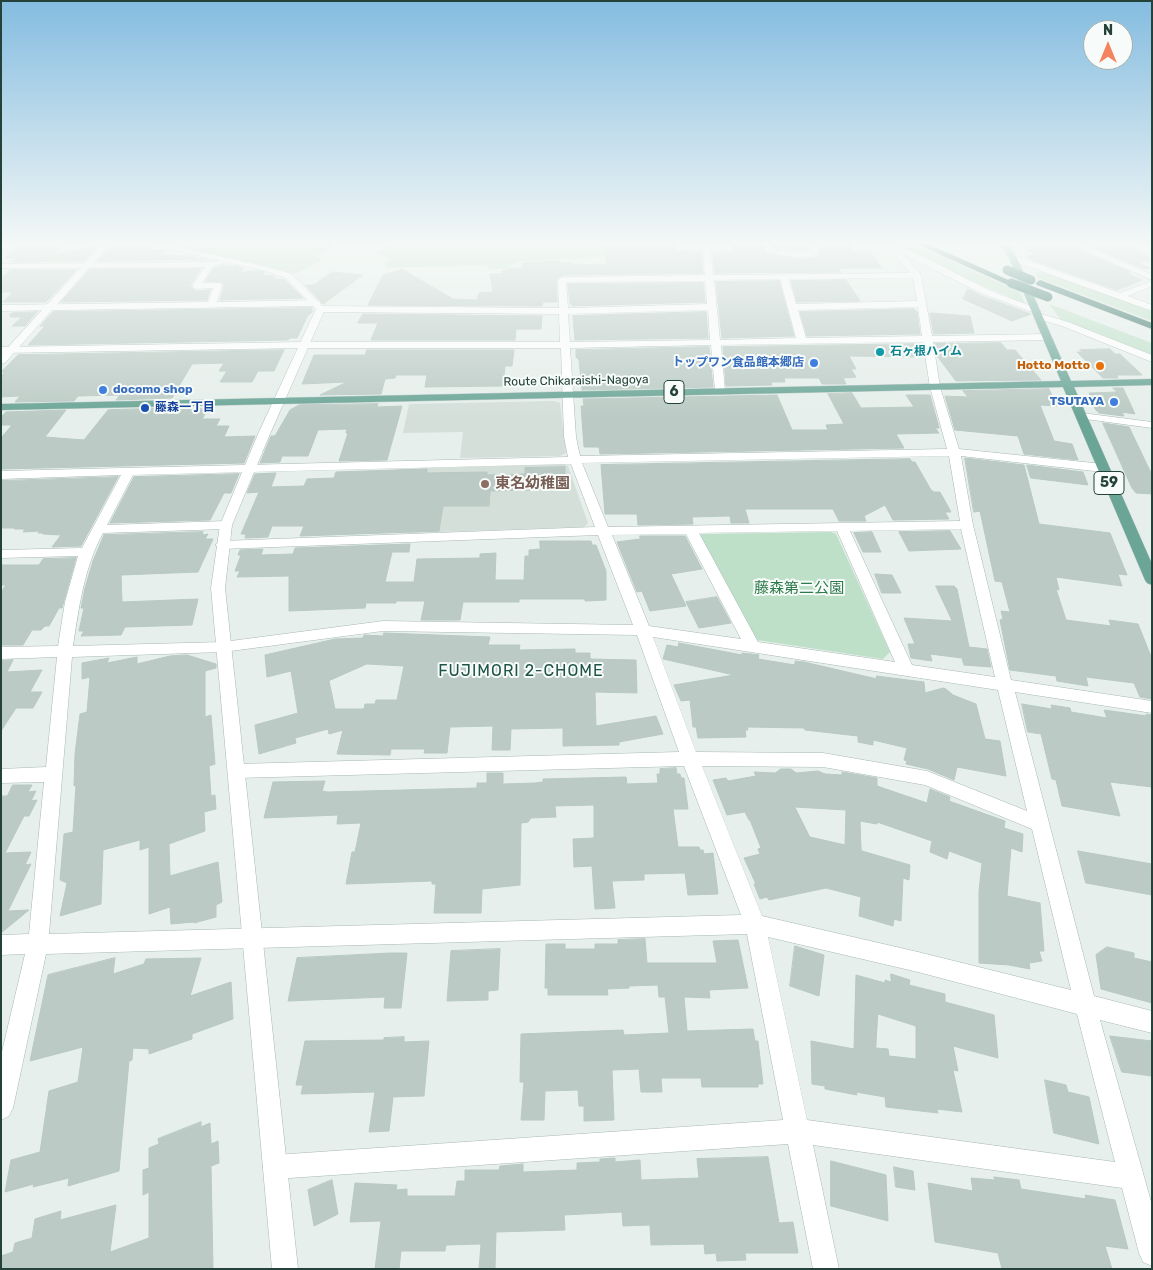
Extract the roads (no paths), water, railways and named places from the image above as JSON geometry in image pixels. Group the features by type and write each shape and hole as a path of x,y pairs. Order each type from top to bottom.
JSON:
{"highway":[{"path":"1085,300 1152,326"}],"main road":[{"name":"59","path":"1031,300 1152,580"},
{"name":"Route Chikaraishi-Nagoya","path":"1,406 1152,382"}],"street":[{"path":"1,361 6,350 57,300"},
{"path":"211,305 213,300"},
{"path":"313,300 319,306"},
{"path":"563,300 570,437 575,460 643,630 690,759 755,924 799,1130 826,1269"},
{"path":"711,300 720,391"},
{"path":"792,300 802,341"},
{"path":"921,300 935,387 954,452 967,525 1005,686 1085,1004 1152,1254"},
{"path":"1008,300 1152,359"},
{"path":"1132,300 1152,308"},
{"path":"794,307 922,304"},
{"path":"1,308 211,305 564,310 711,307"},
{"path":"285,1269 218,588 226,525 248,469 304,345 319,306"},
{"path":"6,350 304,345 566,345 1046,337"},
{"path":"1082,416 1152,425"},
{"path":"1,475 954,452 1103,468"},
{"path":"1,1108 38,943 65,651 72,602 86,552 129,472"},
{"path":"98,529 226,525"},
{"path":"222,545 602,530 967,525"},
{"path":"842,527 906,669"},
{"path":"690,529 752,645"},
{"path":"1,554 86,552"},
{"path":"1,653 223,647 382,626 643,630 1152,707"},
{"path":"237,771 690,759 823,760 926,778 1040,824"},
{"path":"1,776 54,774"},
{"path":"1,945 755,924 1152,1022"},
{"path":"275,1167 799,1130 1130,1177"}],"place":[{"name":"石ヶ根ハイム","path":"880,352"},
{"name":"トップワン食品館本郷店","path":"814,363"},
{"name":"Hotto Motto","path":"1100,366"},
{"name":"docomo shop","path":"103,390"},
{"name":"TSUTAYA","path":"1114,402"},
{"name":"藤森一丁目","path":"145,408"},
{"name":"東名幼稚園","path":"485,484"}],"district":[{"name":"FUJIMORI 2-CHOME","path":"521,671"}],"park label":[{"name":"藤森第二公園","path":"799,589"}]}
